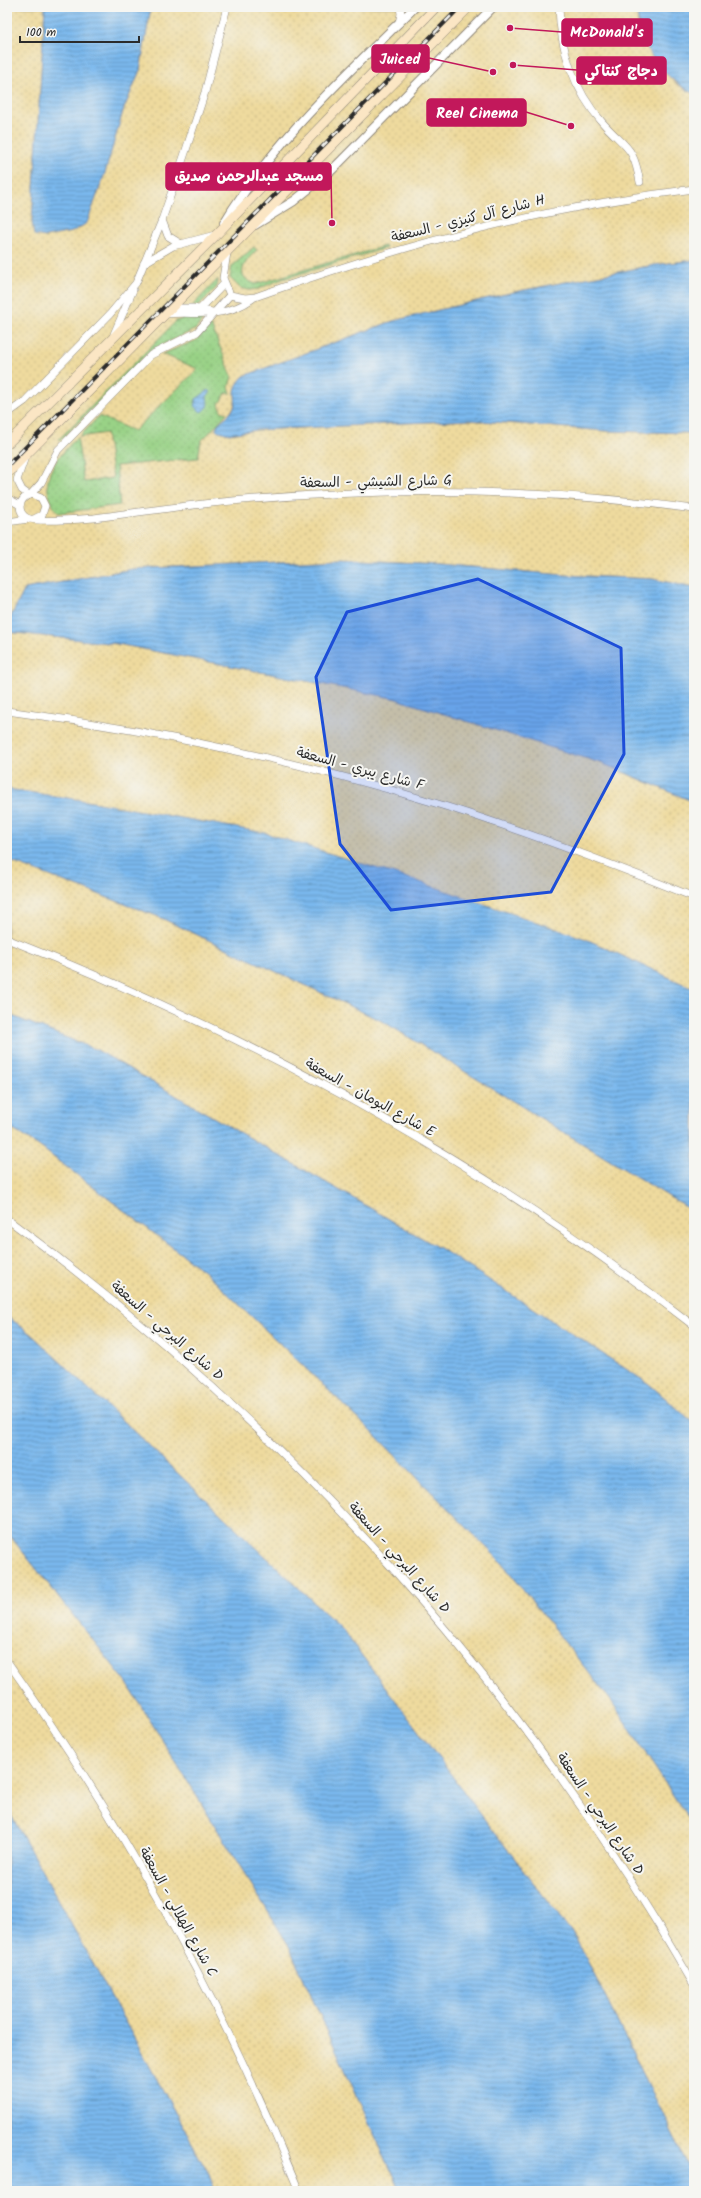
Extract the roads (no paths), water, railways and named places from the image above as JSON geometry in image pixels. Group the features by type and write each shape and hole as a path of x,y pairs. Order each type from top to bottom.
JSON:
{"main road":[{"path":"8,442 38,415 436,7"},
{"path":"7,474 469,7"}],"street":[{"path":"113,337 162,220 197,118 227,7"},
{"path":"399,23 401,14 400,7"},
{"path":"144,263 166,250 218,232 255,177 281,144 415,7"},
{"path":"251,228 280,211 318,182 493,7"},
{"path":"559,7 561,34 572,75 593,112 631,151 636,162 640,182"},
{"name":"شارع آل كنيزي - السعفة H","path":"169,311 214,313 236,308 255,297 380,255 465,232 594,204 694,189"},
{"path":"162,220 168,236 181,244"},
{"path":"7,522 20,507 23,499 30,495 38,487 58,450 151,355 191,336 230,295 224,284 223,271 227,252"},
{"path":"7,414 25,401 36,390 110,314 136,283"},
{"path":"200,309 224,284"},
{"name":"شارع آل كنيزي - السعفة H","path":"230,295 244,298 255,297"},
{"path":"169,311 200,309 214,313"},
{"path":"25,456 17,480 22,490 30,495 39,496 43,500"},
{"path":"46,474 43,500 45,509 60,520"},
{"name":"شارع الشيشي - السعفة G","path":"7,522 32,519 75,520 248,500 386,493 540,496 694,508"},
{"path":"7,498 20,507 24,515 32,519 40,517 45,509"},
{"name":"شارع يبري - السعفة F","path":"7,711 90,723 190,741 338,775 484,818 590,856 694,898"},
{"name":"شارع البومان - السعفة E","path":"7,939 86,971 192,1019 347,1099 448,1157 540,1216 694,1326"},
{"name":"شارع البرحي - السعفة D","path":"7,1219 106,1295 218,1392 325,1496 392,1568 475,1665 548,1760 628,1877 694,1985"},
{"name":"شارع الهلالي - السعفة C","path":"7,1661 78,1767 168,1919 248,2076 299,2191"}],"water":[{"path":"45,7 151,7 140,70 123,111 105,173 87,223 72,232 46,237 34,235 32,222"},
{"path":"636,7 694,7 694,94 670,77 653,58 642,35"},
{"path":"694,260 694,433 607,431 469,420 256,430 229,434 216,430 216,427 232,411 235,402 236,387 244,376 393,321 514,292 654,265"},
{"path":"209,390 211,392 207,396 208,407 201,412 194,406 196,399"},
{"path":"341,559 438,564 563,575 653,579 694,588 694,802 604,764 393,698 118,644 7,632 7,624 25,589 132,569"},
{"path":"7,789 87,801 265,833 420,882 586,939 694,989 694,1212 384,1022 157,916 7,860"},
{"path":"7,1014 97,1050 446,1252 649,1384 694,1423 694,1827 612,1702 503,1564 365,1425 205,1272 39,1146 7,1126"},
{"path":"7,1316 32,1335 342,1629 485,1820 576,1938 694,2177 694,2191 400,2191 288,1944 127,1683 7,1532"},
{"path":"7,1808 208,2172 215,2191 7,2191"}],"railway":[{"path":"7,466 460,7"}],"place":[{"name":"McDonald's","path":"510,28"},
{"name":"دجاج كنتاكي","path":"513,65"},
{"name":"Juiced","path":"493,72"},
{"name":"Reel Cinema","path":"571,126"},
{"name":"مسجد عبدالرحمن صديق","path":"332,223"}]}
